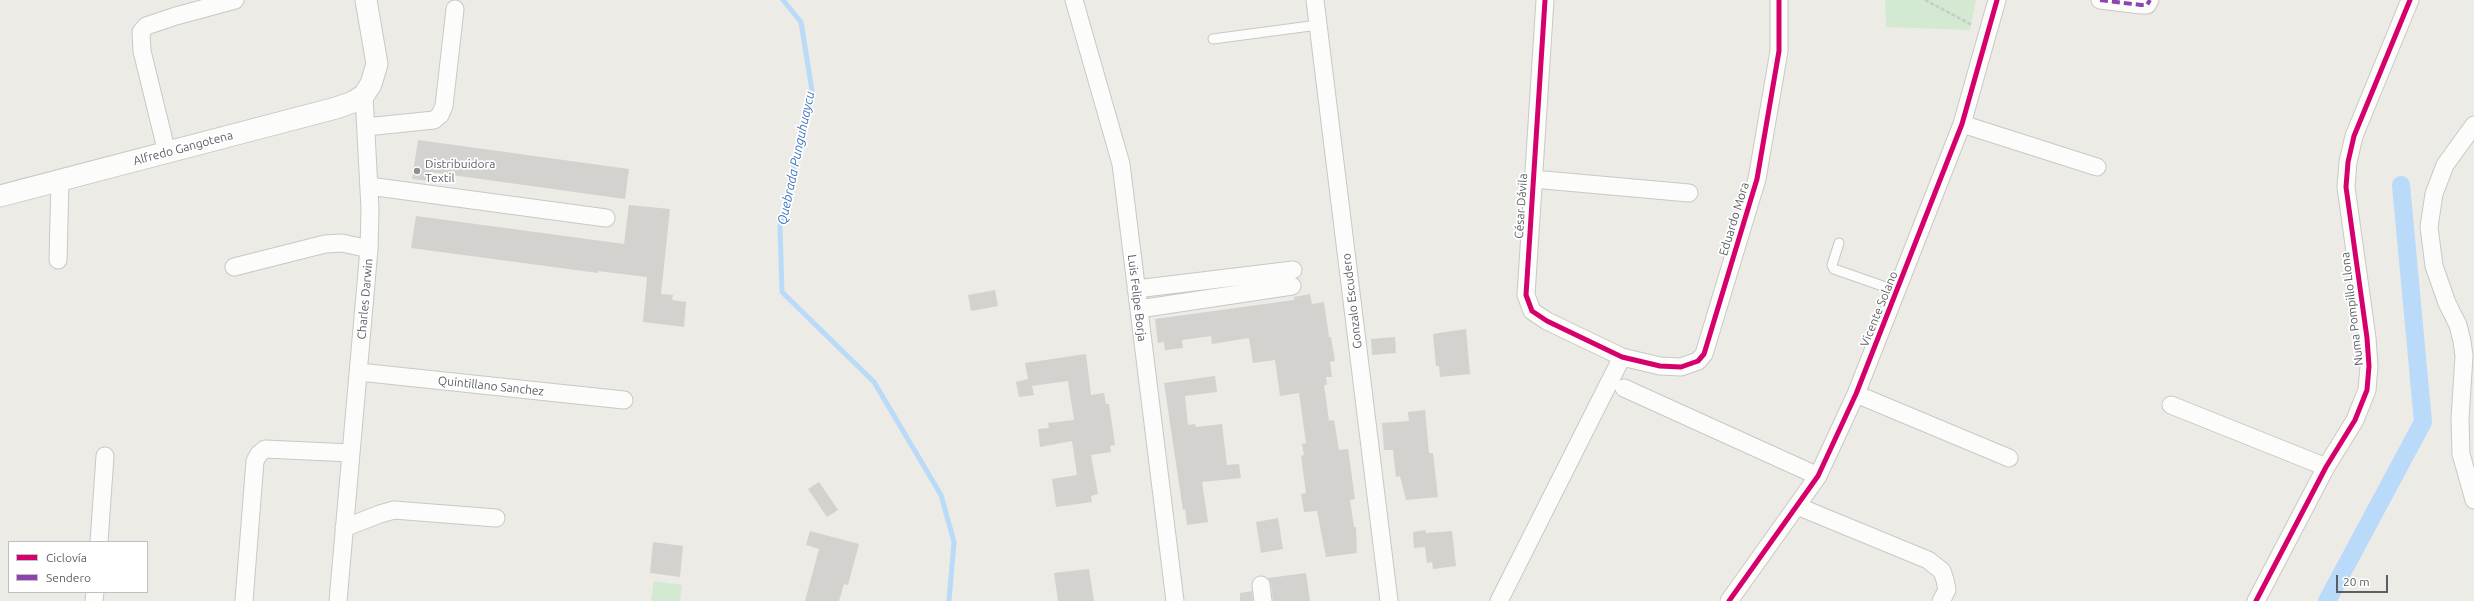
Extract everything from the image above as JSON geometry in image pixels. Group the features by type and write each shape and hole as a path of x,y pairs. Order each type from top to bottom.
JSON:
{"street":[{"path":"167,153 142,51 141,32 146,26 235,0"},
{"name":"Charles Darwin","path":"338,601 369,249 369,186 364,95 371,84 376,64 366,0"},
{"name":"Luis Felipe Borja","path":"1074,0 1121,164 1174,601"},
{"name":"Gonzalo Escudero","path":"1315,0 1389,601"},
{"name":"César Dávila","path":"1545,0 1526,295 1532,311 1547,321 1622,356"},
{"name":"Eduardo Mora","path":"1622,356 1660,366 1680,367 1698,361 1704,354 1757,179 1779,51 1779,0"},
{"name":"Vicente Solano","path":"1736,599 1818,476 1856,394 1962,124 1998,0"},
{"path":"2100,0 2141,6 2147,5 2150,0"},
{"name":"Numa Pompillo Llona","path":"2256,601 2326,466 2355,420 2367,390 2369,366 2346,187 2348,162 2354,136 2410,0"},
{"path":"366,127 434,120 440,116 444,106 455,10"},
{"name":"Alfredo Gangotena","path":"0,196 336,108 364,95"},
{"path":"1962,124 2097,168"},
{"path":"2474,125 2445,166 2434,194 2429,227 2434,266 2458,325 2462,341 2464,356 2460,419 2461,454 2474,500"},
{"path":"1533,179 1689,193"},
{"path":"58,260 60,180"},
{"path":"369,186 606,218"},
{"path":"234,267 325,244 342,243 369,249"},
{"path":"1136,289 1292,278 1139,309"},
{"path":"1499,601 1622,356"},
{"name":"Quintillano Sanchez","path":"359,372 624,400"},
{"path":"1624,388 1818,476"},
{"path":"1856,394 2009,458"},
{"path":"2171,405 2326,466"},
{"path":"244,601 255,461 259,454 265,449 351,453"},
{"path":"99,541 105,456"},
{"path":"1797,506 1928,560 1942,571 1945,580 1947,590 1940,601"},
{"path":"344,528 394,510 496,518"}],"lane":[{"path":"1213,39 1318,25"},
{"path":"1839,243 1832,265 1834,269 1897,291"}],"path":[{"path":"1925,0 1989,34"}],"green space":[{"path":"1885,0 1976,0 1970,30 1886,27"},
{"path":"654,581 682,585 680,601 651,601"}],"building":[{"path":"418,140 629,169 625,199 430,172 429,181 412,179"},
{"path":"629,205 670,209 661,294 673,295 672,300 686,302 684,327 643,322 647,277 598,271 598,273 411,248 416,216 624,244"},
{"path":"995,290 998,306 971,311 968,295"},
{"path":"1310,294 1312,304 1324,302 1329,337 1331,337 1335,361 1330,362 1332,377 1326,377 1327,385 1324,385 1329,421 1334,420 1339,450 1348,449 1355,499 1350,500 1354,527 1356,527 1357,553 1326,557 1317,511 1304,512 1301,494 1306,493 1301,456 1304,455 1302,444 1306,443 1299,393 1280,396 1275,360 1253,363 1249,338 1212,344 1211,336 1182,340 1183,348 1165,350 1164,342 1158,343 1155,319 1294,300 1294,297"},
{"path":"1466,329 1470,374 1440,377 1439,366 1436,366 1433,334"},
{"path":"1395,337 1396,353 1372,355 1371,339"},
{"path":"1086,354 1091,395 1104,393 1106,404 1109,404 1115,445 1110,446 1111,452 1091,455 1098,494 1091,496 1092,502 1056,507 1052,479 1077,475 1072,441 1040,447 1038,429 1049,428 1048,423 1074,420 1068,381 1032,386 1034,395 1019,397 1016,382 1028,379 1025,363"},
{"path":"1215,376 1217,392 1185,396 1188,425 1195,424 1196,427 1222,424 1227,465 1239,464 1241,478 1202,482 1208,522 1187,525 1185,509 1183,510 1164,383"},
{"path":"1425,410 1429,453 1433,453 1438,497 1406,500 1400,476 1396,477 1393,450 1384,450 1382,423 1409,421 1408,412"},
{"path":"819,482 838,510 827,517 808,489"},
{"path":"1278,518 1283,549 1261,553 1256,522"},
{"path":"1425,530 1426,533 1452,531 1456,566 1433,569 1432,562 1427,563 1425,547 1414,548 1413,532"},
{"path":"810,531 859,544 848,585 844,584 839,601 805,601 819,549 806,545"},
{"path":"653,542 683,546 680,577 650,573"},
{"path":"1089,569 1094,601 1058,601 1054,573"},
{"path":"1306,573 1310,601 1273,601 1271,584 1268,578"},
{"path":"1252,591 1253,601 1240,601 1240,593"}],"waterway":[{"name":"Quebrada Punguhuaycu","path":"783,0 801,22 812,91 780,226 782,292 874,382 941,495 954,542 949,601"},
{"path":"2327,601 2423,422 2401,185"}],"marked path":[{"path":"2100,0 2141,5 2147,5 2150,0"}],"cycle path":[{"path":"1545,0 1526,295 1532,311 1547,321 1622,357 1660,366 1681,367 1698,361 1704,354 1757,179 1779,51 1779,0"},
{"path":"1729,601 1818,476 1856,394 1962,124 1997,0"},
{"path":"2256,601 2326,467 2355,420 2367,390 2369,366 2367,338 2346,187 2348,162 2354,136 2410,0"}],"place":[{"name":"Distribuidora Textil","path":"417,171"}]}
